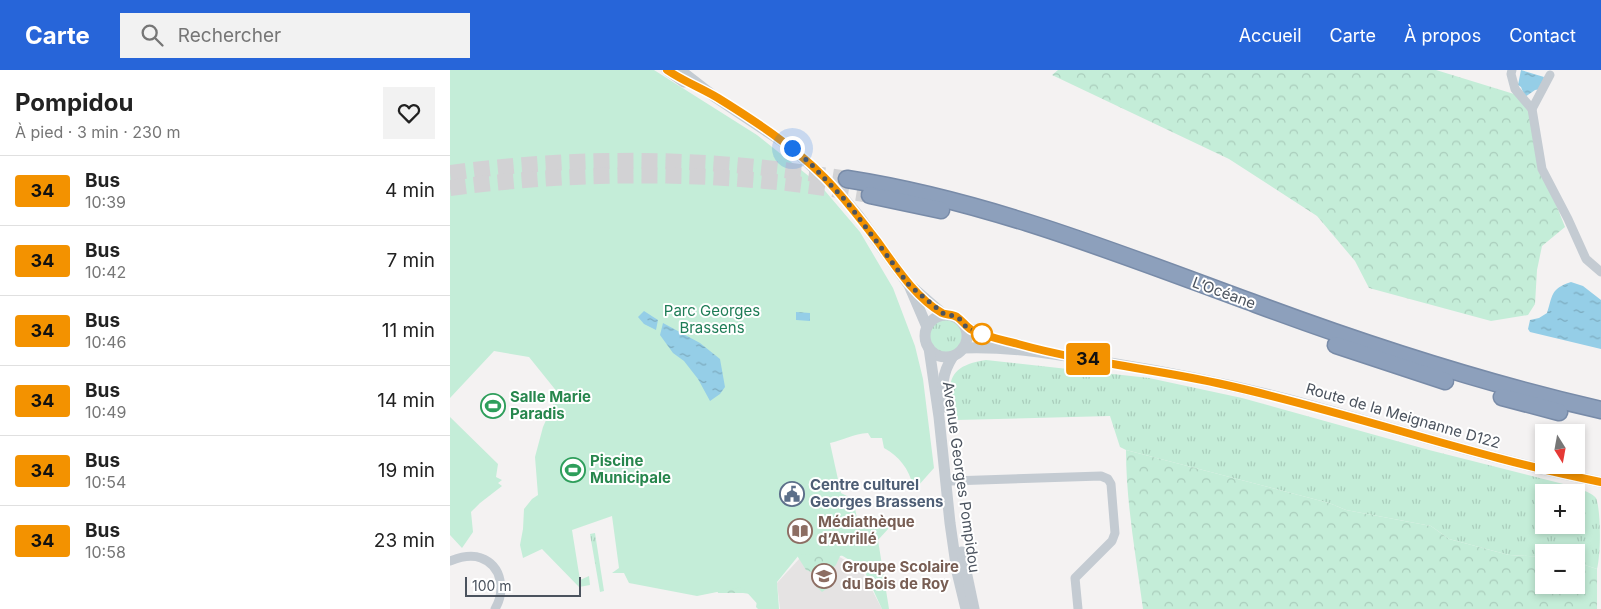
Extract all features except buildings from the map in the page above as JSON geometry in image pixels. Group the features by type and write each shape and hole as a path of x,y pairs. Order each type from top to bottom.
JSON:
{"highway":[{"name":"L’Océane","path":"847,179 892,186 1027,222 1400,355 1502,386 1601,410"},
{"name":"L’Océane","path":"870,195 953,212 1012,229 1368,357 1487,393 1601,422"}],"street":[{"path":"667,70 685,82 715,97"},
{"path":"680,70 715,97 792,148 835,188 858,215 909,285 927,327"},
{"path":"1512,70 1511,74 1516,90 1532,109 1542,169 1586,259 1601,272"},
{"path":"1532,109 1550,75"},
{"path":"909,285 944,314 955,316 961,320 966,327 968,338 964,348 953,356 938,355 929,348 925,338 927,327 934,319 944,314"},
{"path":"966,327 989,337 1050,353"},
{"path":"964,348 979,347 1050,353"},
{"name":"Avenue Georges Pompidou","path":"929,348 939,417 950,527 957,572 966,609"},
{"name":"Route de la Meignanne D122","path":"1050,353 1226,384 1316,407 1489,456 1601,482"},
{"name":"Avenue Georges Pompidou","path":"953,356 944,372 942,386 952,481 965,569 974,609"},
{"path":"952,481 1101,476 1108,479 1111,484 1115,533 1112,541 1075,578 1079,609"},
{"path":"450,561 473,556 481,557 493,566 501,581 502,590 495,609"}],"shaded area":[{"name":"Groupe Scolaire du Bois de Roy","path":"836,555 861,569 882,609 780,609 777,583 800,558"}],"green space":[{"name":"Parc Georges Brassens","path":"450,70 654,70 757,135 820,185 860,232 893,288 915,346 923,379 934,468 918,486 913,486 903,464 884,448 882,438 871,438 868,433 830,443 841,493 853,499 857,518 876,516 889,528 878,540 889,609 882,609 863,568 836,552 799,555 777,582 779,609 762,609 742,587 697,596 629,583 624,573 612,573 619,568 612,516 572,530 580,580 589,576 590,585 579,587 542,549 523,558 520,545 524,509 538,495 535,457 543,427 558,393 529,357 494,351 450,398"},
{"path":"1058,70 1436,70 1514,94 1532,109 1542,169 1565,227 1542,246 1537,270 1535,304 1528,315 1491,321 1369,288 1355,261 1317,216 1229,159 1052,75"},
{"path":"945,319 957,324 962,336 957,348 945,353 933,348 928,336 933,324"},
{"path":"986,360 1149,378 1242,398 1429,450 1563,484 1535,484 1535,534 1585,534 1585,491 1596,498 1598,504 1600,532 1597,569 1585,565 1585,544 1535,544 1535,556 1509,555 1449,539 1431,526 1346,510 1329,503 1126,450 1120,447 1110,416 956,420 950,387 956,372 963,367"},
{"path":"450,417 498,464 496,477 502,480 498,483 502,486 471,512 473,532 462,548 450,535"},
{"path":"1126,450 1329,503 1346,510 1431,526 1449,539 1509,555 1535,556 1535,594 1585,594 1585,565 1597,569 1597,609 1143,609 1126,470"},
{"path":"839,505 842,514 849,516 851,529 868,536 860,551 840,556 836,565 825,575 829,587 822,592 815,585 814,573 806,570 796,554 768,587 769,606 765,609 758,609 756,607 758,595 718,593 716,585 754,580 761,585 780,569 783,550 792,545 802,543 818,532 813,522 805,520 807,511 811,506"},
{"path":"595,533 604,591 600,592 590,534"}],"water":[{"path":"1521,70 1544,77 1541,89 1535,90 1525,97 1521,87 1518,85"},
{"path":"1571,282 1583,286 1601,300 1601,349 1530,332 1528,329 1530,320 1539,318 1547,313 1553,293 1559,287"},
{"path":"644,311 658,320 656,330 644,324 638,317"},
{"path":"796,312 810,313 810,321 796,320"},
{"path":"663,323 700,343 720,359 725,387 720,394 710,401 698,379 684,361 673,353 660,335"}],"tunnel":[{"path":"450,173 549,163 649,161 748,166 847,179"},
{"path":"450,188 536,179 666,176 752,180 804,185 870,195"}],"bus line":[{"name":"34","path":"667,70 735,109 809,162 858,215 909,285 944,314 955,316 961,320 970,330 1050,353 1226,384 1316,407 1489,456 1601,482"}],"place":[{"name":"Salle Marie Paradis","path":"493,406"},
{"name":"Piscine Municipale","path":"573,470"},
{"name":"Centre culturel Georges Brassens","path":"792,494"},
{"name":"Médiathèque d’Avrillé","path":"800,531"},
{"name":"Groupe Scolaire du Bois de Roy","path":"824,576"}],"route":[{"path":"792,148 809,162 847,202 909,285 944,314 955,316 970,330 982,334"}]}
